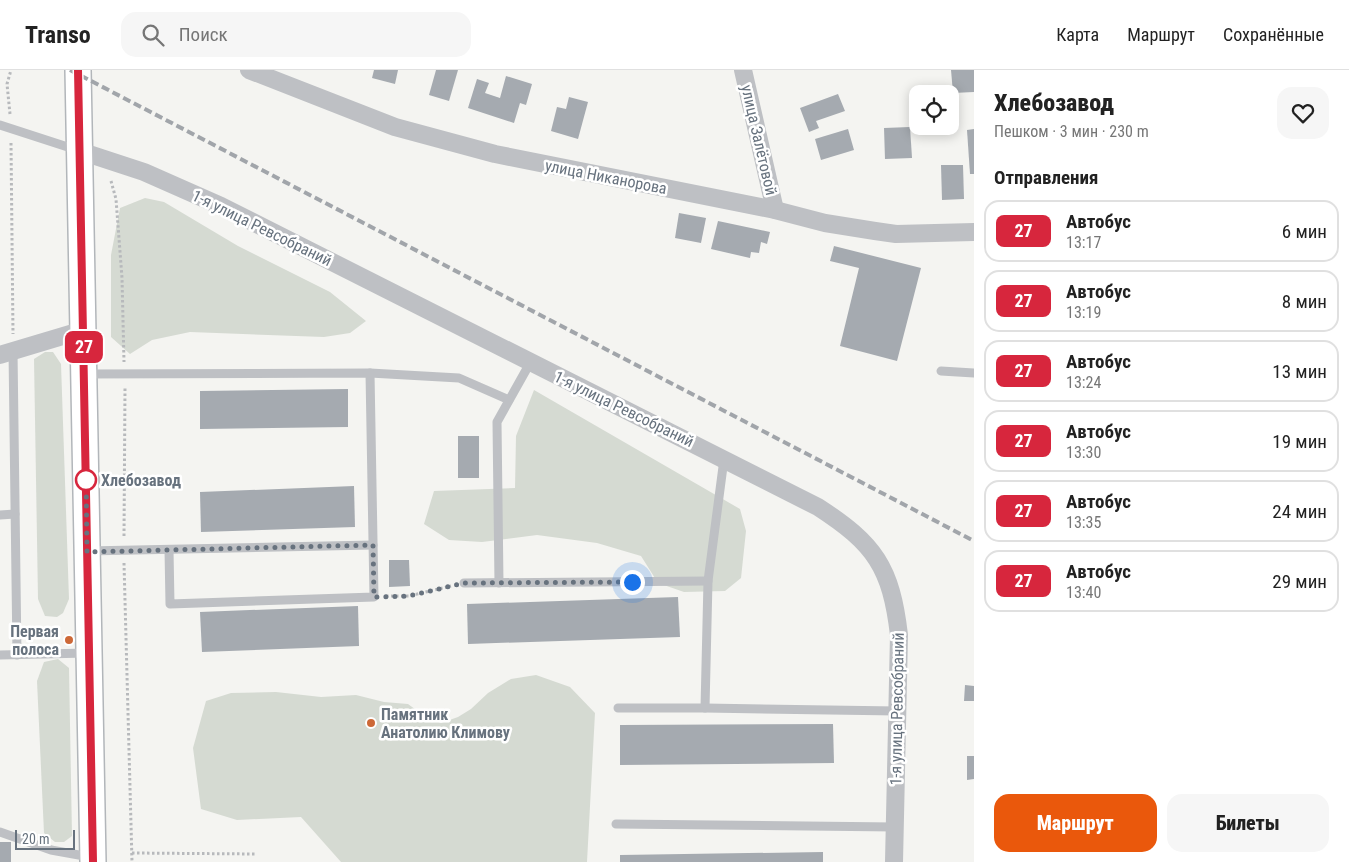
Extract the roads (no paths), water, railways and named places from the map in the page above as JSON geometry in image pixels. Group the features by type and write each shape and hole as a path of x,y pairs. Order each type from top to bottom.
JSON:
{"main road":[{"path":"78,72 93,860"}],"street":[{"name":"улица Никанорова","path":"249,70 395,127 457,145 531,162 775,210 825,223 896,234 974,232"},
{"name":"улица Залётовой","path":"742,70 775,210"},
{"name":"1-я улица Ревсобраний","path":"80,151 144,172 221,206 530,363 724,458 826,512 861,539 884,570 891,586 896,608 898,635 894,862"},
{"path":"7,353 83,330"}],"lane":[{"path":"0,126 80,151"},
{"path":"7,353 15,514 17,655"},
{"path":"499,583 497,422 530,363"},
{"path":"941,371 974,373"},
{"path":"84,374 370,373 459,378 509,400"},
{"path":"169,550 170,604 374,597 370,373"},
{"path":"705,708 708,581 724,458"},
{"path":"0,515 15,514"},
{"path":"87,552 373,545"},
{"path":"464,583 708,581"},
{"path":"0,655 89,653"},
{"path":"618,708 897,711"},
{"path":"616,824 895,827"},
{"path":"0,832 51,850 93,860"}],"railway":[{"path":"70,70 974,541"}],"place":[{"name":"Хлебозавод","path":"86,480"},
{"name":"Первая полоса","path":"69,640"},
{"name":"Памятник Анатолию Климову","path":"371,723"}]}
